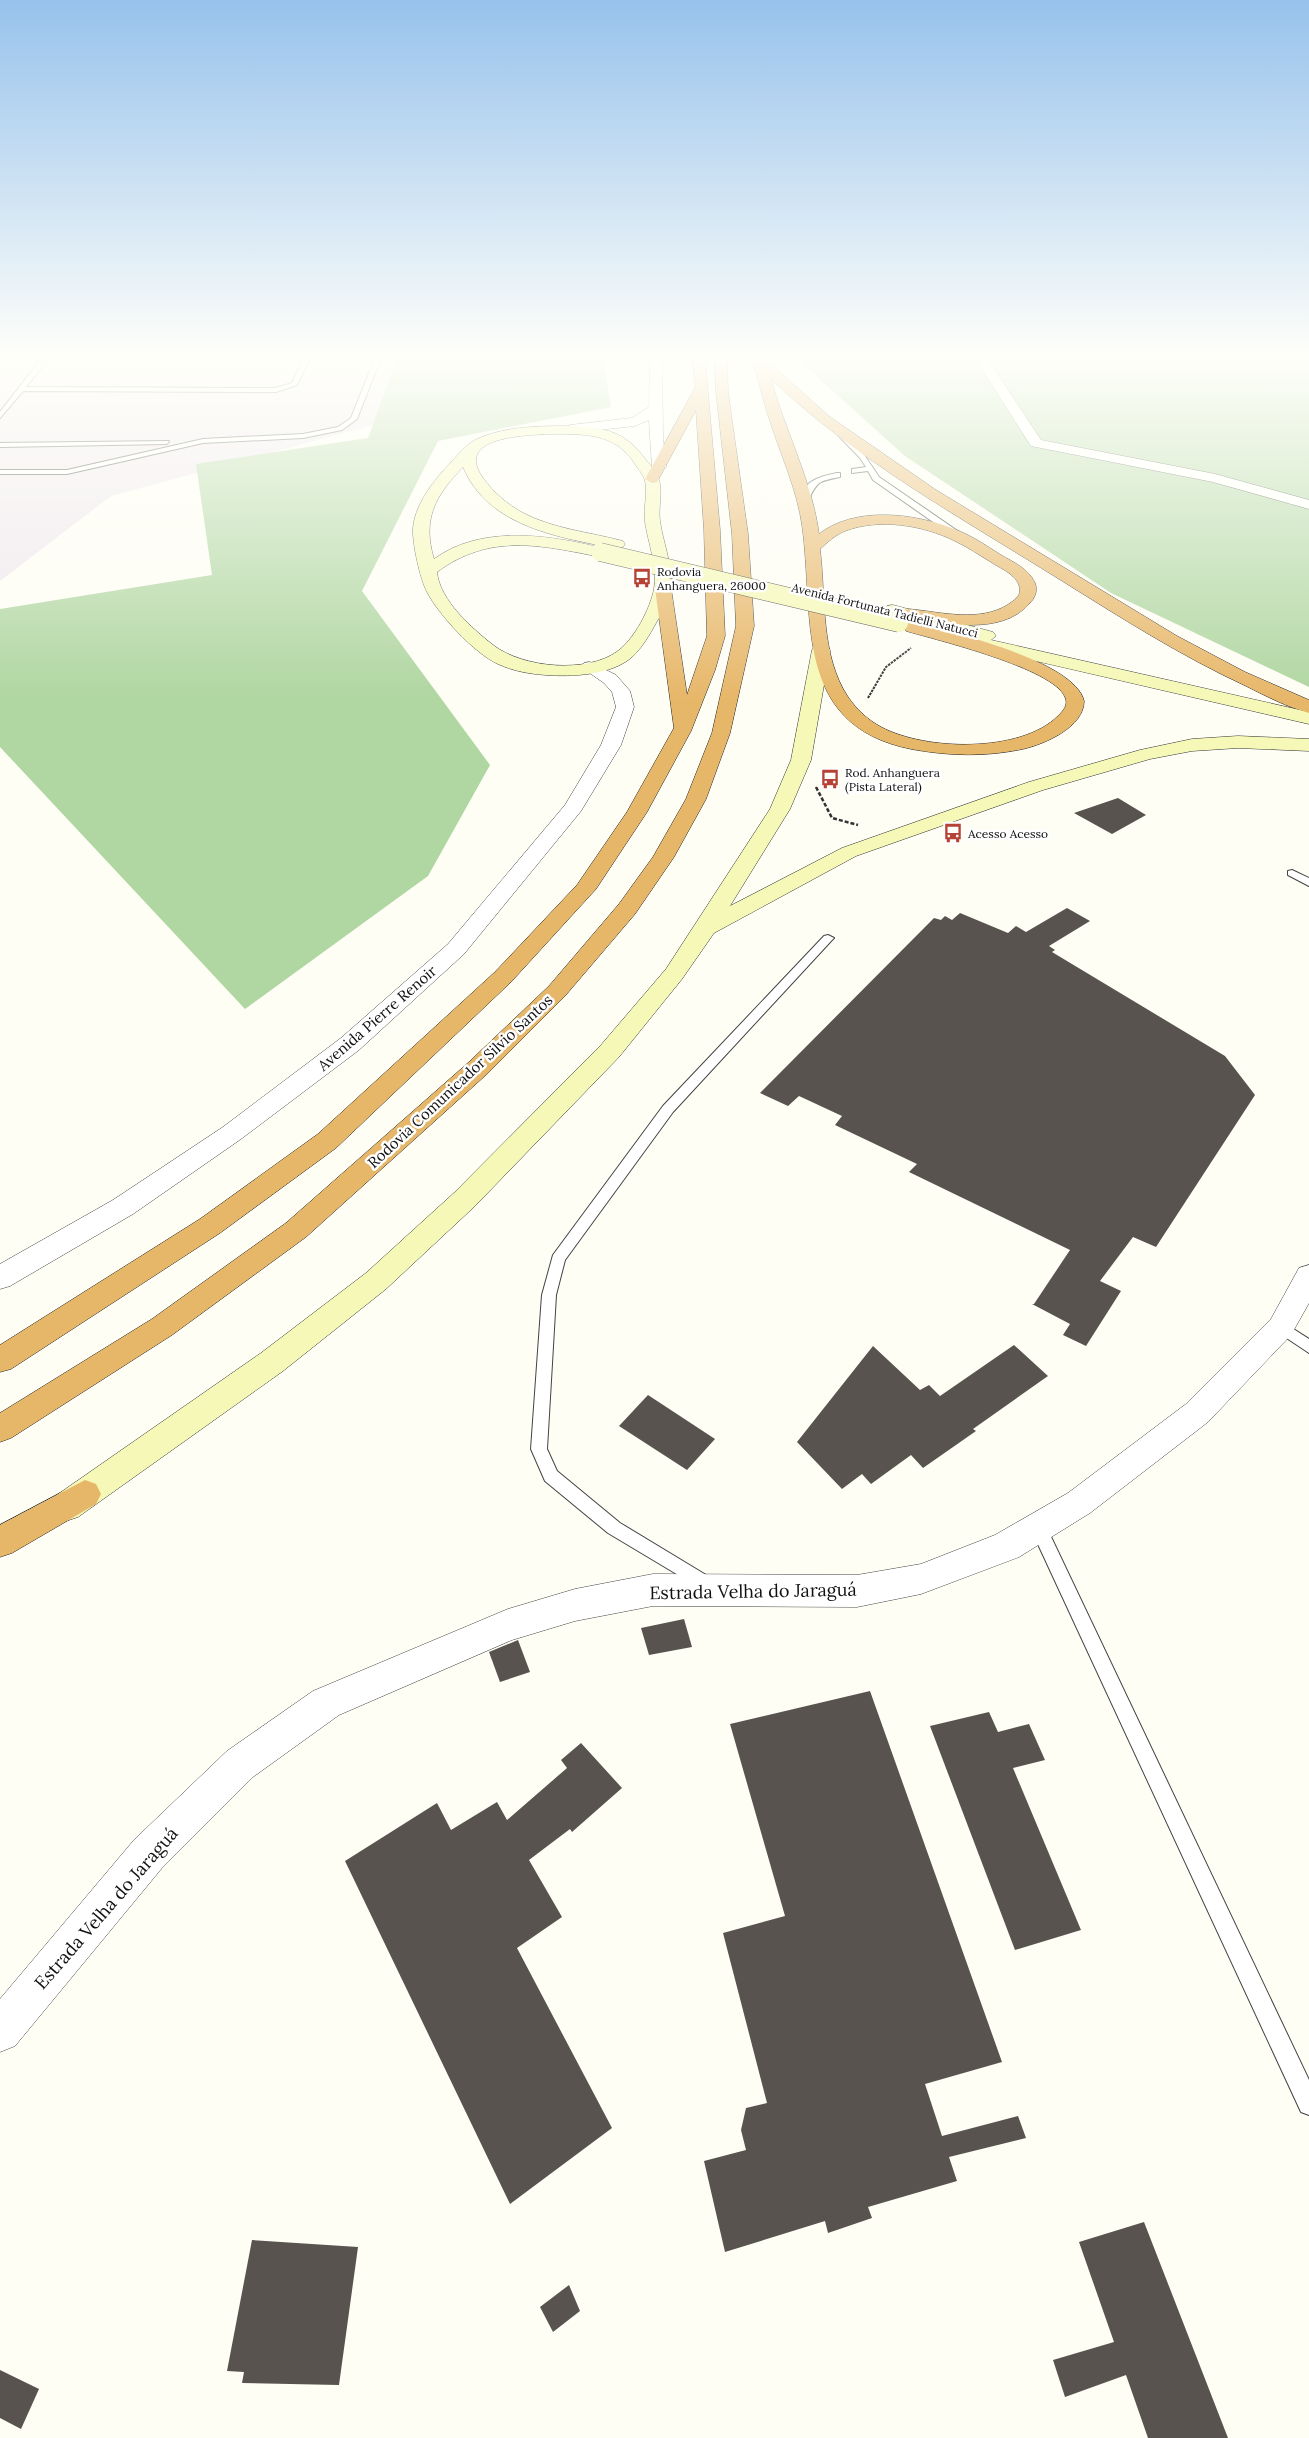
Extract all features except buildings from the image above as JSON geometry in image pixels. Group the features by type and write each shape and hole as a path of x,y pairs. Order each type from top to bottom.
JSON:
{"highway":[{"path":"0,1360 218,1221 327,1141 504,977 585,889 637,812 682,731 706,670 716,636 708,472"},
{"name":"Rodovia Comunicador Silvio Santos","path":"0,1429 162,1327 296,1230 478,1068 557,991 627,909 663,857 696,798 721,733 745,626 740,534 732,472"},
{"path":"795,472 805,498 812,548 821,650 843,702 856,719 868,728 888,738 917,746 983,751 1016,745 1047,734 1065,723 1076,707 1075,697 1065,683 1049,673 931,633 902,618"},
{"path":"901,472 940,499 1118,609 1225,668 1309,707"},
{"path":"812,548 838,529 866,522 906,522 930,526 962,538 1008,566 1025,580 1028,587 1026,599 1008,612 976,619 902,618"},
{"path":"663,588 682,731"},
{"path":"0,1542 85,1494"}],"main road":[{"path":"452,472 440,484 426,508 421,538 429,570 429,578 442,603 488,650 504,660 528,668 558,670 590,667 624,655 634,644 652,614 663,588 652,517 656,473"},
{"name":"Avenida Fortunata Tadielli Natucci","path":"472,472 489,495 506,509 550,528 1152,682 1309,718"},
{"path":"429,570 441,559 468,548 494,542 544,541 902,618"},
{"path":"0,1551 85,1494 272,1362 376,1281 465,1199 610,1051 674,974 705,929 780,809 801,760 821,650"},
{"path":"705,929 849,852 895,834 1036,786 1147,754 1192,746 1238,742 1309,745"}],"street":[{"path":"1183,472 1215,478 1309,504"},
{"name":"Avenida Pierre Renoir","path":"0,1278 123,1207 232,1133 350,1044 456,948 527,866 574,807 611,745 625,707 621,691 610,679 590,667"},
{"name":"Estrada Velha do Jaraguá","path":"0,2031 148,1854 240,1764 326,1703 508,1625 575,1605 652,1590 857,1592 921,1579 1007,1546 1079,1503 1197,1413 1281,1327 1309,1276"}],"lane":[{"path":"0,472 68,472"},
{"path":"872,472 884,485 962,538"},
{"path":"805,498 808,487 812,483 837,475"},
{"path":"1292,873 1309,883"},
{"path":"718,1591 614,1528 551,1476 539,1449 549,1295 558,1259 668,1109 828,938"},
{"path":"1281,1327 1309,1347"},
{"path":"1038,1527 1309,2104"}],"path":[{"path":"856,719 886,667 931,633"},
{"path":"801,760 832,818 895,834"}],"shaded area":[{"path":"0,472 201,472 111,496 0,581"}],"green space":[{"path":"197,472 422,472 362,591 490,765 428,876 245,1009 0,747 0,609 212,575"},
{"path":"929,472 1309,472 1309,687 1111,593"}],"place":[{"name":"Rodovia Anhanguera, 26000","path":"642,578"},
{"name":"Rod. Anhanguera (Pista Lateral)","path":"830,779"},
{"name":"Acesso Acesso","path":"953,833"}]}
